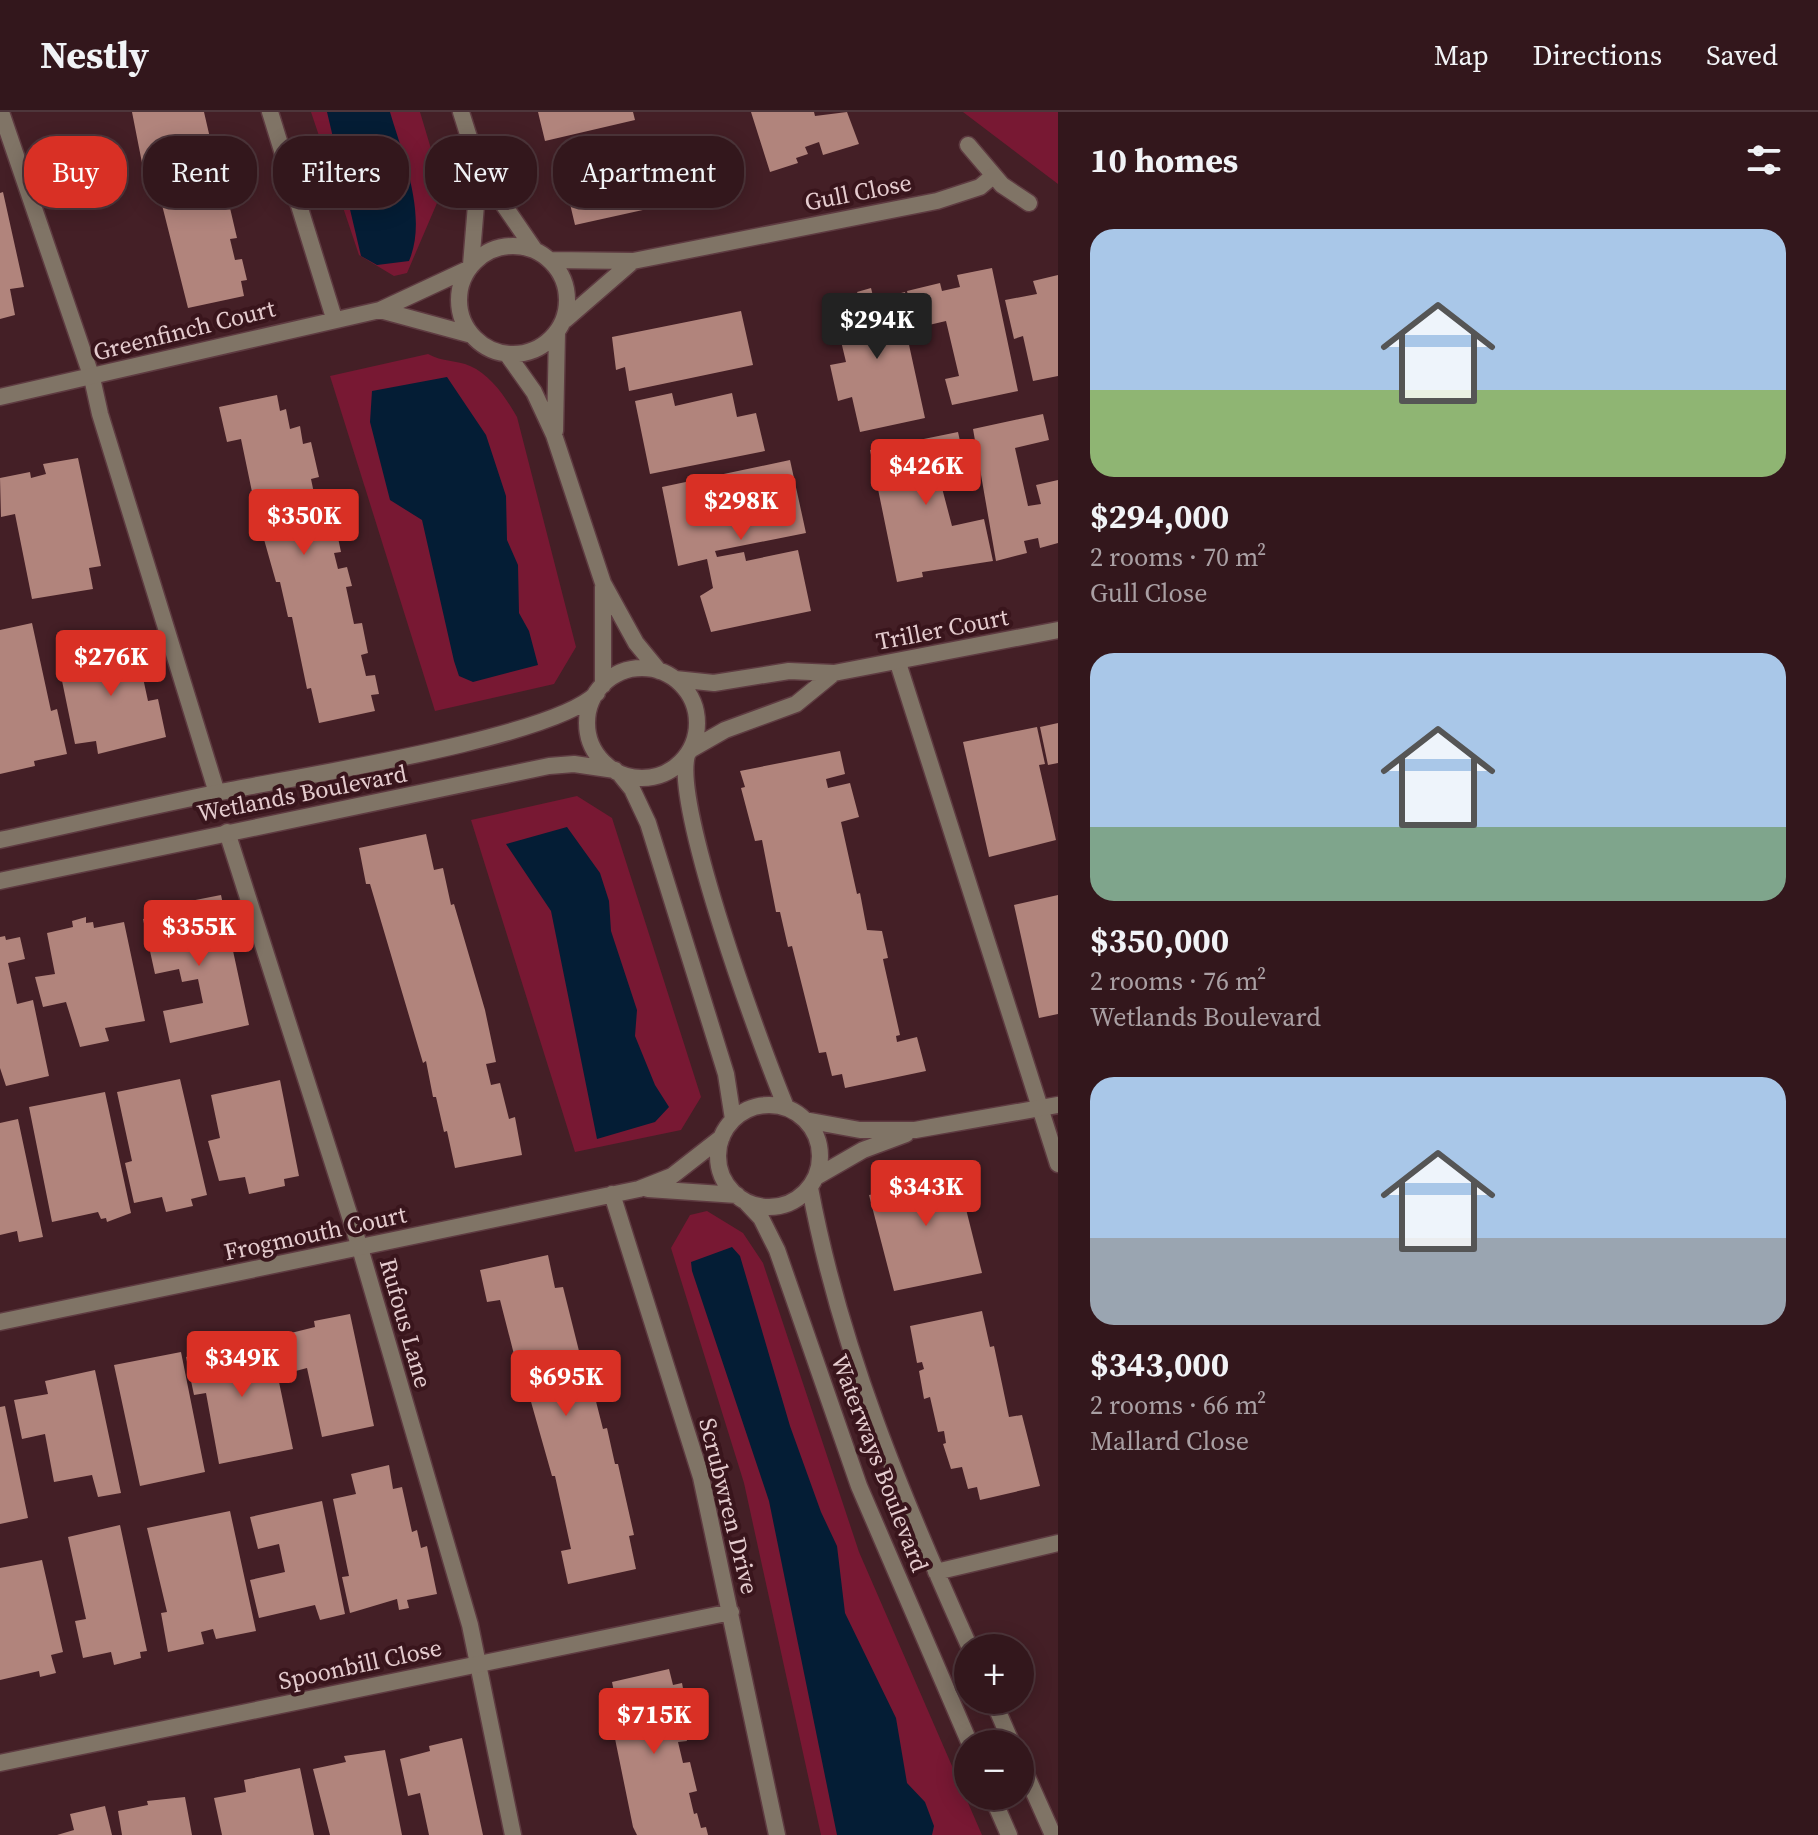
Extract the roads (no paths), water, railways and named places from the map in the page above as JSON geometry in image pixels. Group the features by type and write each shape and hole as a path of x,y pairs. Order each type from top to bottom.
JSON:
{"street":[{"path":"1,112 92,378 100,414 217,793"},
{"path":"270,112 334,318"},
{"path":"461,112 469,136"},
{"path":"968,145 993,176 1029,203"},
{"name":"Gull Close","path":"550,260 633,261 937,201 970,191 993,176"},
{"path":"475,208 469,267 460,290 459,306 463,322 472,335 487,348 507,354 535,350 560,326"},
{"path":"506,208 534,249 550,260 566,288 560,326 554,435"},
{"path":"469,267 484,253 500,247 517,245 534,249"},
{"name":"Gull Close","path":"560,326 606,280 633,261"},
{"name":"Greenfinch Court","path":"0,397 92,378 334,318 380,310 469,267"},
{"name":"Greenfinch Court","path":"380,310 433,321 472,335"},
{"path":"507,354 534,392 554,435 603,583 636,643 659,671"},
{"path":"603,583 600,689 588,715 589,737 600,759 632,789 648,823 726,1074 733,1119"},
{"name":"Triller Court","path":"675,679 714,683 789,671 834,673 1058,630"},
{"path":"898,663 1050,1107 1058,1164"},
{"path":"600,689 631,669 659,671 675,679 689,694 696,711 696,735 683,776 694,831 768,1064 786,1107"},
{"path":"617,772 636,778 656,777 674,768 688,753 725,730 796,704 834,673"},
{"name":"Wetlands Boulevard","path":"0,840 436,749 568,712 600,689"},
{"name":"Wetlands Boulevard","path":"0,881 549,766 574,764 617,772"},
{"name":"Rufous Lane","path":"227,832 360,1248 470,1625 513,1835"},
{"path":"915,1130 863,1150 813,1182 787,1204 758,1206 741,1198 728,1186 718,1162 722,1137 733,1119 757,1106 786,1107 805,1120 860,1130 915,1130 1050,1107"},
{"path":"805,1120 819,1147 813,1182"},
{"name":"Frogmouth Court","path":"0,1322 639,1189 672,1176 722,1137"},
{"name":"Waterways Boulevard","path":"813,1182 819,1236 880,1440 964,1634"},
{"name":"Frogmouth Court","path":"639,1189 741,1198"},
{"name":"Scrubwren Drive","path":"612,1194 701,1477 777,1835"},
{"name":"Waterways Boulevard","path":"741,1198 761,1218 777,1250 859,1486 964,1730"},
{"path":"936,1572 1058,1543"},
{"name":"Spoonbill Close","path":"0,1763 731,1612"},
{"path":"1034,1792 1053,1835"},
{"path":"998,1810 1009,1835"}],"water":[{"path":"327,112 390,112 397,136 333,136"},
{"path":"409,175 416,225 409,261 377,265 361,256 350,208 409,208"},
{"path":"447,377 486,435 506,496 507,540 518,565 519,613 529,631 538,665 473,682 459,676 454,661 422,520 390,500 370,422 372,391"},
{"path":"567,827 600,873 609,901 611,931 637,1010 635,1036 655,1085 669,1107 655,1122 597,1139 551,911 506,844"},
{"path":"732,1247 740,1256 790,1426 821,1512 837,1546 845,1613 896,1718 907,1783 925,1802 934,1826 932,1835 837,1835 769,1501 692,1271 691,1262"}]}
